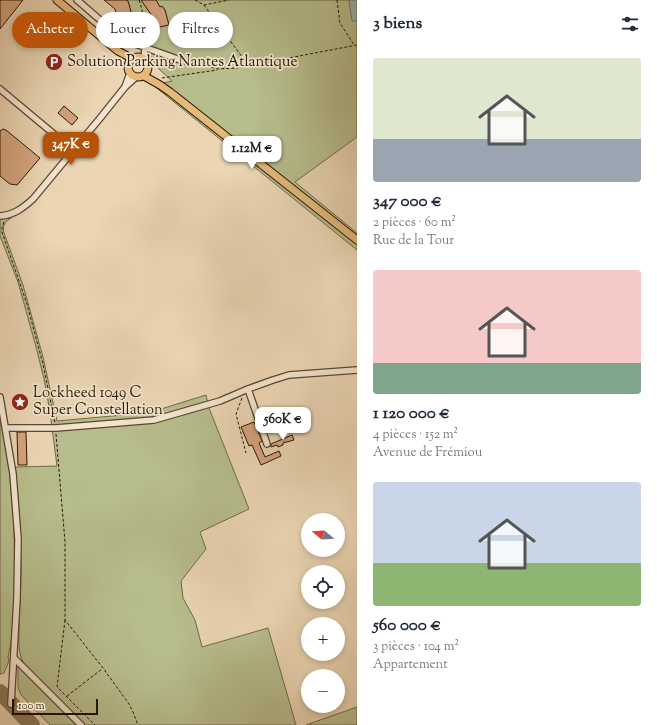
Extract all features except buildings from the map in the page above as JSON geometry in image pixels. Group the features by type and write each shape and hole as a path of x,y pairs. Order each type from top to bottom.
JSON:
{"main road":[{"path":"58,0 118,51 148,65 146,74 139,78 128,70 136,60"},
{"path":"146,74 160,81 357,240"}],"street":[{"path":"77,0 96,16"},
{"path":"136,60 146,48 183,61"},
{"path":"0,216 6,216 22,209 33,199 125,88 133,75"},
{"path":"0,90 73,150"},
{"path":"6,428 56,428 154,420 220,401 248,389 289,375 357,370"},
{"path":"248,389 267,444"},
{"path":"0,397 13,474 18,539 17,598 11,704"},
{"path":"14,658 81,725"}],"path":[{"path":"139,0 143,12"},
{"path":"195,0 204,5 249,66"},
{"path":"204,5 229,0"},
{"path":"338,0 340,23 354,45"},
{"path":"160,81 217,70 249,66 357,44"},
{"path":"183,61 187,58 217,70"},
{"path":"13,213 3,223 2,232 26,304 41,356 56,428 65,542 64,620 57,688 95,725"},
{"path":"246,453 236,414 241,400 248,389"},
{"path":"64,620 103,668 133,712 138,725"},
{"path":"66,696 103,668"}],"green space":[{"path":"113,0 357,0 357,137 295,182 357,233 357,250 153,85 172,81 159,69 145,48 160,48 160,12 121,12"},
{"path":"11,218 4,224 4,233 23,285 43,357 57,421 123,415 161,409 206,395 209,408 249,509 200,532 206,549 181,581 183,598 195,620 202,647 268,628 296,725 50,725 21,695 18,688 18,666 23,662 20,655 19,644 21,545 15,467 57,466 44,379 18,282 0,236 0,219"},
{"path":"0,408 9,467 14,525 15,599 12,638 8,657 9,661 4,673 1,674 0,674"},
{"path":"357,707 357,725 306,725 340,713 345,713 345,711"}],"water":[{"path":"349,0 357,0 357,21 352,21"}],"taxiway":[{"path":"0,692 32,725"}],"place":[{"name":"Solution Parking Nantes Atlantique","path":"54,62"},
{"name":"Lockheed 1049 C Super Constellation","path":"20,402"}]}
